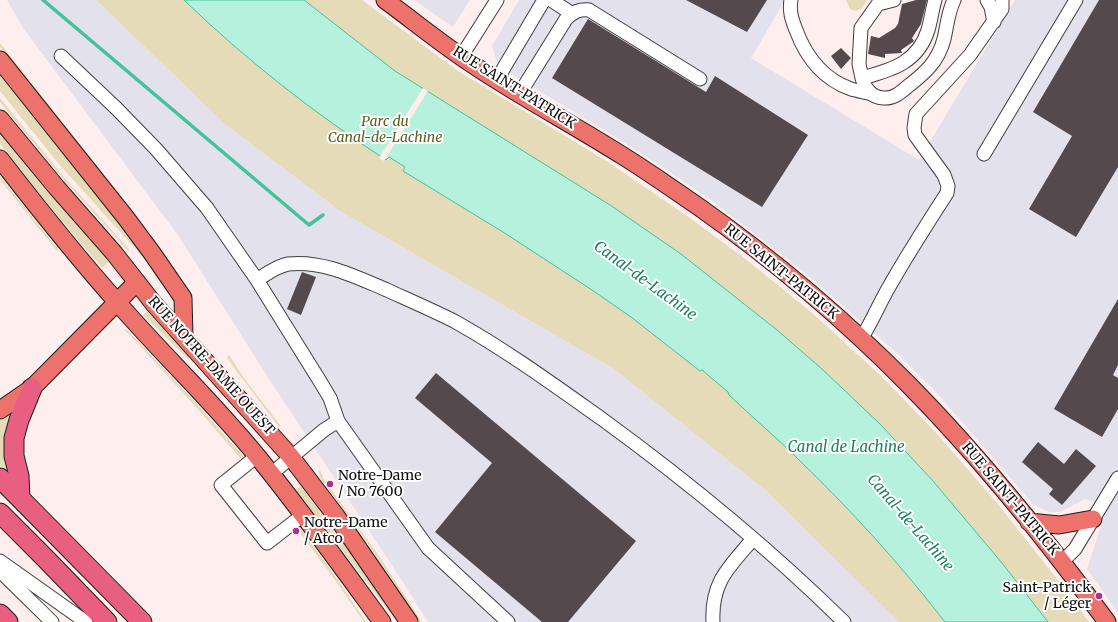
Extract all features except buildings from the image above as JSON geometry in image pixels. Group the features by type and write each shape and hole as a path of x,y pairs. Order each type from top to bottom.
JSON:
{"highway":[{"path":"20,498 19,476 14,456 14,438 19,420 32,388"},
{"path":"0,478 142,622"},
{"path":"0,513 107,622"},
{"path":"0,614 8,622"},
{"path":"0,619 4,622"}],"main road":[{"name":"RUE SAINT-PATRICK","path":"385,0 461,57 623,156 700,208 791,278 861,339 898,374 941,419 972,453 1062,562 1107,622"},
{"path":"0,60 131,224 183,298 184,336"},
{"name":"RUE NOTRE-DAME OUEST","path":"0,119 57,188 114,253 154,304 291,457 336,516 409,622"},
{"name":"RUE NOTRE-DAME OUEST","path":"0,159 46,218 117,302 257,456 382,622"},
{"path":"0,410 32,388 137,282"},
{"path":"1029,522 1059,525 1093,519"}],"street":[{"path":"461,57 497,0"},
{"path":"499,81 502,72 544,0"},
{"path":"551,0 571,13"},
{"path":"791,0 791,17 801,44 813,63 831,78 843,85 872,94"},
{"path":"894,0 878,4 861,28 859,64 862,78 866,90 878,98 887,98 898,95 926,73 938,56 952,2"},
{"path":"862,78 893,69 905,62 921,47 928,30 936,0"},
{"path":"986,0 991,7 994,22"},
{"path":"861,339 872,321 889,286 947,193 948,186 944,174 916,135 914,128 916,114 921,106 965,62 1002,9 1002,0"},
{"path":"984,154 1076,0"},
{"path":"520,94 566,19 571,13 581,9 589,10 700,78"},
{"path":"61,56 116,108 156,149 207,208 256,280 330,398 338,421 428,548 508,622"},
{"path":"256,280 276,268 287,264 330,267 385,289 453,321 485,339 553,384 638,445 699,492 815,594 844,622"},
{"path":"271,474 324,430 338,421"},
{"path":"257,456 221,485 267,543 302,515"},
{"path":"1062,562 1075,549 1118,478"},
{"path":"714,622 713,602 719,583 724,574 753,539"},
{"path":"0,561 86,622"},
{"path":"0,571 52,622"}],"shaded area":[{"path":"7,0 96,0 226,125 340,211 614,369 765,490 899,622 428,622 269,379 178,235 23,28"},
{"path":"414,0 470,0 453,27"},
{"path":"519,0 785,0 751,58 919,160 1015,0 1118,0 1118,613 1087,569 1107,507 1085,499 1060,512 1050,512 1034,505 936,392 896,352 804,272 711,200 664,168 498,66 492,46"}],"green space":[{"name":"Parc du Canal-de-Lachine","path":"96,0 362,0 458,71 608,162 690,218 748,261 811,312 881,376 936,433 997,503 1089,622 899,622 765,490 614,369 340,211 226,125"},
{"path":"846,0 867,0 862,8 856,11 850,9"},
{"path":"0,43 131,210 8,58 0,47"},
{"path":"0,72 151,262 149,264 58,163 0,91"},
{"path":"0,98 64,177 129,249 128,251 66,182 0,102"},
{"path":"0,135 109,262 102,268 41,196 2,146 0,143"},
{"path":"0,177 59,250 57,251 0,180"},
{"path":"147,311 190,357 188,359 143,315"},
{"path":"126,329 197,404 244,457 241,459 195,406 125,330"},
{"path":"229,355 246,381 281,426 279,427 232,365 227,357"},
{"path":"14,410 10,476 0,465 0,420"},
{"path":"320,470 323,478 379,556 422,622 419,622 359,530 322,481 318,471"},
{"path":"301,486 401,622 397,622 296,490"},
{"path":"300,528 331,570 366,622 364,622 298,530"}],"water":[{"name":"Canal de Lachine","path":"184,0 304,0 395,71 610,205 681,254 777,330 822,369 881,425 933,481 1002,563 1048,622 945,622 893,558 837,498 790,451 729,395 728,392 702,370 700,371 631,317 592,290 503,232 403,171 405,167 389,157 386,160 333,124 256,65"}],"pier":[{"path":"423,88 428,91 384,161 379,158"}],"waterway":[{"path":"43,0 309,225 323,215"}],"place":[{"name":"Notre-Dame / No 7600","path":"330,484"},
{"name":"Notre-Dame / Atco","path":"296,531"},
{"name":"Saint-Patrick / Léger","path":"1099,596"}],"water label":[{"name":"Canal-de-Lachine","path":"645,281"},
{"name":"Canal-de-Lachine","path":"910,523"}]}
